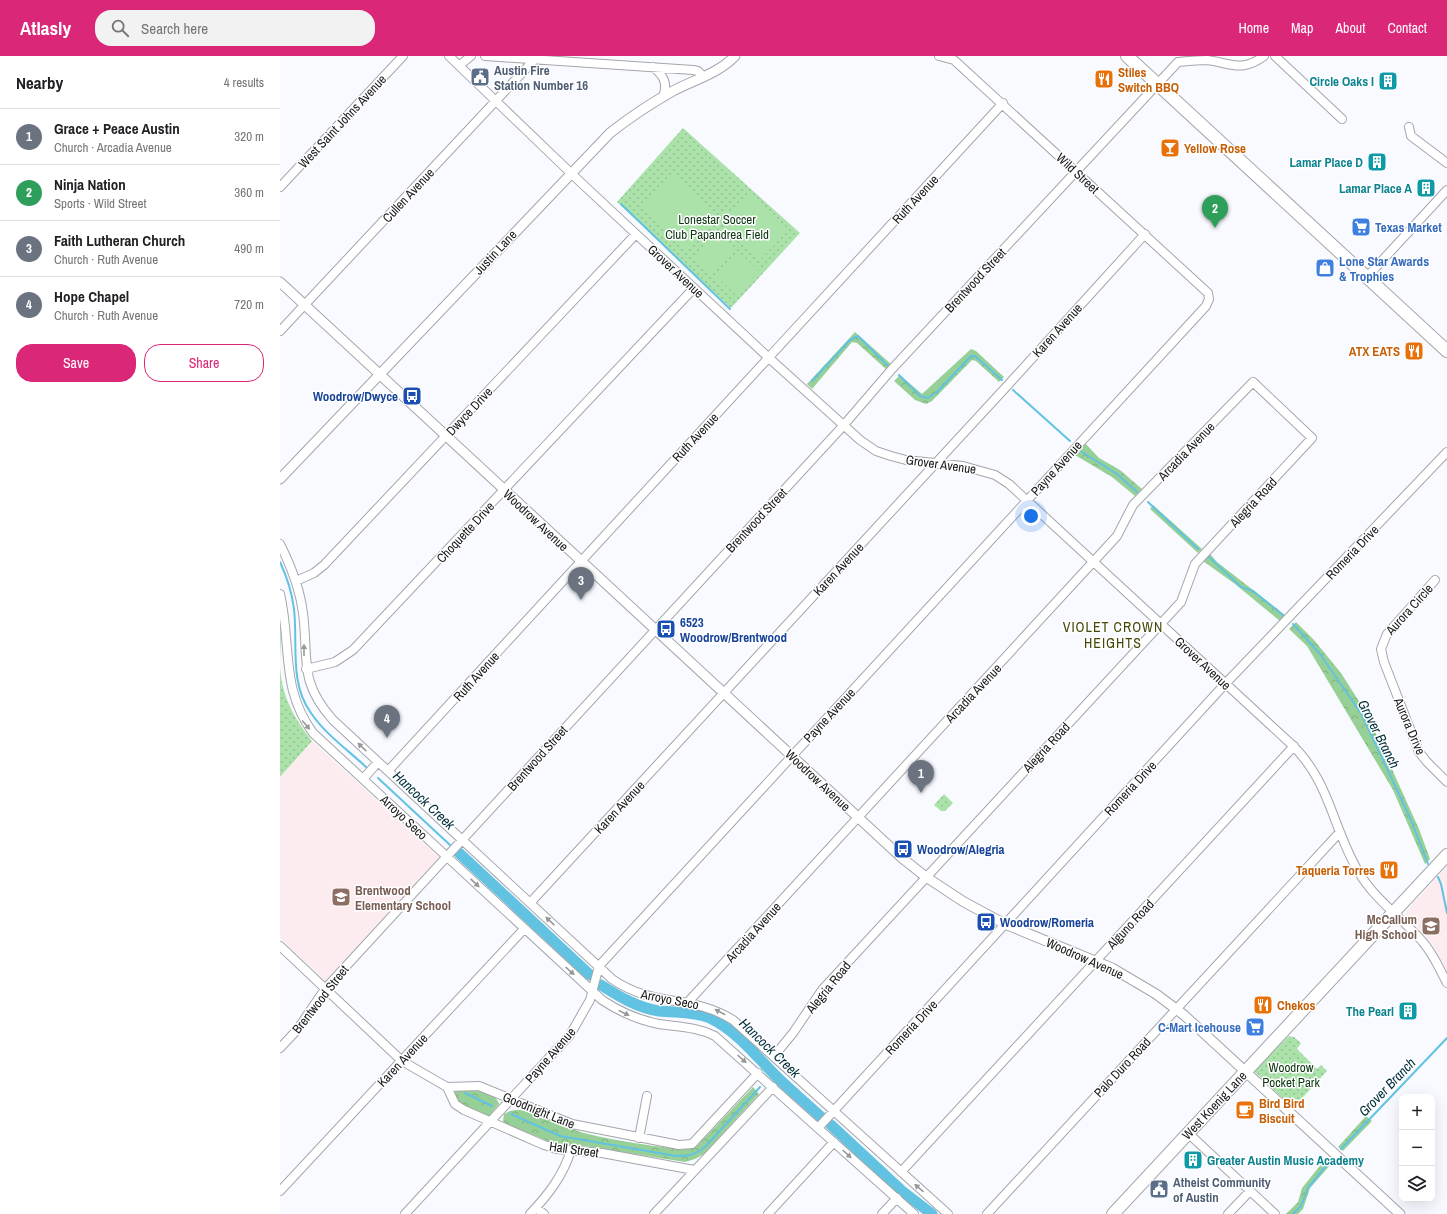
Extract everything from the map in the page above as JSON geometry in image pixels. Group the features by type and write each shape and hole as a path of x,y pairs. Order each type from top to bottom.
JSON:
{"main road":[{"path":"1127,56 1447,351"},
{"name":"West Koenig Lane","path":"1113,1214 1447,855"}],"street":[{"name":"West Saint Johns Avenue","path":"280,187 403,56"},
{"name":"Grover Avenue","path":"449,56 570,173 769,358 860,440 876,451 906,460 963,466 995,475 1009,484 1028,500 1095,561 1294,746 1320,782 1330,802 1340,832 1358,871 1368,886 1427,946 1447,983"},
{"path":"460,65 471,56"},
{"path":"485,56 693,70 698,71 704,77"},
{"name":"Justin Lane","path":"280,479 570,173 610,133 662,97 716,71 735,56"},
{"name":"Wild Street","path":"939,56 954,60 1003,103 1208,293 1209,300"},
{"name":"Brentwood Street","path":"280,1048 297,1030 325,989 843,426 892,369 1179,59 1208,60 1230,66 1244,66 1264,56"},
{"path":"1274,56 1342,119"},
{"name":"Cullen Avenue","path":"280,330 536,59"},
{"path":"654,67 663,75 665,81 662,97"},
{"name":"Ruth Avenue","path":"388,771 1003,103"},
{"path":"1409,127 1411,136 1447,163"},
{"path":"1367,277 1447,190"},
{"name":"Dwyce Drive","path":"296,581 314,573 324,565 636,234"},
{"name":"Karen Avenue","path":"530,903 1145,234"},
{"name":"Woodrow Avenue","path":"280,282 858,817 926,877 964,902 1006,924 1096,961 1135,981 1176,1008 1400,1214"},
{"name":"Choquette Drive","path":"306,669 335,662 353,650 694,288"},
{"name":"Payne Avenue","path":"405,1214 570,1035 590,1000 599,966 791,755 1206,306 1209,300"},
{"name":"Alegria Road","path":"774,1056 793,1033 822,990 1181,602 1196,564 1312,438 1253,382"},
{"name":"Arcadia Avenue","path":"688,1002 1118,536 1133,505 1253,382"},
{"name":"Romeria Drive","path":"818,1128 1226,683 1447,452"},
{"name":"Arroyo Seco","path":"280,544 296,581 303,613 306,669 314,692 326,712 462,840 619,984 639,994 657,999 688,1002 708,1007 727,1016 774,1056 833,1112 948,1214"},
{"name":"Aurora Circle","path":"1384,662 1381,649 1387,634 1435,580"},
{"name":"Arroyo Seco","path":"280,594 284,616 284,674 292,704 301,719 311,731 524,930 610,1006 640,1019 661,1024 691,1027 707,1032 724,1042 914,1214"},
{"name":"Aurora Drive","path":"1384,662 1419,752 1426,762 1447,782"},
{"name":"Alguno Road","path":"901,1172 1294,746"},
{"path":"363,779 378,762"},
{"name":"Palo Duro Road","path":"987,1214 1340,832"},
{"name":"Karen Avenue","path":"280,1191 524,930"},
{"path":"280,946 402,1061 447,1087"},
{"name":"Goodnight Lane","path":"447,1087 479,1086 572,1124 679,1145 692,1144 758,1073"},
{"name":"Hall Street","path":"447,1087 455,1104 544,1145 571,1150 602,1153 694,1170"},
{"path":"654,1214 773,1087"},
{"path":"639,1138 647,1096"},
{"path":"1188,1133 1275,1214"},
{"path":"768,1214 834,1142"},
{"path":"530,1214 560,1176 571,1150"},
{"path":"1228,1214 1250,1191"},
{"path":"882,1214 897,1198"},
{"path":"536,1208 544,1214"}],"shaded area":[{"name":"Brentwood Elementary School","path":"312,741 439,857 326,981 280,938 280,777"},
{"name":"McCallum High School","path":"1447,867 1447,971 1432,943 1405,914 1414,902"}],"green space":[{"name":"Lonestar Soccer Club Papandrea Field","path":"683,128 800,233 731,308 617,202"},
{"path":"671,174 716,218 686,249 641,205"},
{"path":"749,196 787,232 760,260 722,224"},
{"path":"717,231 736,249 713,274 694,256"},
{"path":"740,253 759,270 736,295 717,278"},
{"path":"855,332 892,365 887,370 857,343 852,342 812,389 807,384"},
{"path":"971,349 976,351 1004,377 999,382 976,361 972,360 932,401 926,404 915,400 894,381 900,375 922,394"},
{"path":"1085,443 1099,458 1120,470 1142,489 1135,496 1112,477 1075,455"},
{"path":"1153,505 1202,549 1198,553 1150,509"},
{"path":"1210,554 1217,562 1285,615 1280,621 1235,584 1203,561"},
{"path":"280,618 281,636 280,665"},
{"path":"1296,622 1314,640 1341,673 1367,714 1419,829 1430,859 1425,864 1393,790 1307,646 1289,629"},
{"path":"280,665 283,686 290,706 294,715 312,741 280,777"},
{"path":"944,794 953,803 945,811 941,811 934,805"},
{"name":"Woodrow Pocket Park","path":"1289,1036 1294,1037 1301,1043 1297,1049 1317,1069 1321,1065 1327,1071 1293,1108 1255,1072 1256,1068"},
{"path":"753,1087 759,1094 704,1154 685,1162 584,1146 555,1144 506,1124 503,1121 504,1114 522,1110 544,1116 575,1130 593,1135 659,1147 696,1147"},
{"path":"461,1089 489,1094 497,1100 499,1104 488,1117 459,1103 454,1094 455,1091"},
{"path":"1366,1116 1372,1121 1343,1151 1338,1147"},
{"path":"1327,1157 1332,1163 1310,1188 1303,1209 1298,1214 1286,1214 1298,1202 1302,1188"}],"waterway":[{"name":"Grover Branch","path":"621,204 730,309"},
{"name":"Grover Branch","path":"812,381 850,340 858,336 888,366"},
{"name":"Grover Branch","path":"899,375 920,396 928,398 938,391 971,356 975,356 1002,380"},
{"name":"Grover Branch","path":"1013,390 1070,441"},
{"name":"Grover Branch","path":"1082,452 1117,474 1137,492"},
{"name":"Grover Branch","path":"1148,502 1198,549"},
{"name":"Grover Branch","path":"1209,557 1241,587 1253,591 1284,616"},
{"name":"Hancock Creek","path":"280,562 289,585 293,603 297,676 304,701 323,728 366,767"},
{"name":"Grover Branch","path":"1293,624 1320,654 1362,715 1411,820 1428,864"},
{"name":"Hancock Creek","path":"378,778 450,845"},
{"name":"Hancock Creek","path":"459,853 590,975"},
{"name":"Grover Branch","path":"1438,877 1441,884 1447,913"},
{"name":"Hancock Creek","path":"601,985 621,997 643,1007 659,1011 697,1014 720,1023 737,1037 781,1081 821,1117"},
{"name":"Grover Branch","path":"1341,1149 1447,1038"},
{"path":"511,1114 560,1136 676,1156 684,1156 695,1153 705,1147 760,1087"},
{"path":"465,1093 492,1106"},
{"name":"Hancock Creek","path":"831,1125 902,1191 932,1214"},
{"name":"Grover Branch","path":"1293,1214 1301,1206 1308,1188 1330,1161"}],"place":[{"name":"Austin Fire Station Number 16","path":"480,77"},
{"name":"Stiles Switch BBQ","path":"1104,79"},
{"name":"Circle Oaks I","path":"1388,81"},
{"name":"Yellow Rose","path":"1170,148"},
{"name":"Lamar Place D","path":"1377,162"},
{"name":"Lamar Place A","path":"1426,188"},
{"name":"Texas Market","path":"1361,227"},
{"name":"Ninja Nation","path":"1215,228"},
{"name":"Lone Star Awards & Trophies","path":"1325,268"},
{"name":"ATX EATS","path":"1414,351"},
{"name":"Woodrow/Dwyce","path":"412,396"},
{"name":"Faith Lutheran Church","path":"581,600"},
{"name":"6523 Woodrow/Brentwood","path":"666,629"},
{"name":"Hope Chapel","path":"387,738"},
{"name":"Grace + Peace Austin","path":"921,793"},
{"name":"Woodrow/Alegria","path":"903,849"},
{"name":"Taqueria Torres","path":"1389,870"},
{"name":"Brentwood Elementary School","path":"341,897"},
{"name":"Woodrow/Romeria","path":"986,922"},
{"name":"McCallum High School","path":"1431,926"},
{"name":"Chekos","path":"1263,1005"},
{"name":"The Pearl","path":"1408,1011"},
{"name":"C-Mart Icehouse","path":"1255,1027"},
{"name":"Bird Bird Biscuit","path":"1245,1110"},
{"name":"Greater Austin Music Academy","path":"1193,1160"},
{"name":"Atheist Community of Austin","path":"1159,1189"}],"district":[{"name":"VIOLET CROWN HEIGHTS","path":"1113,636"}]}
